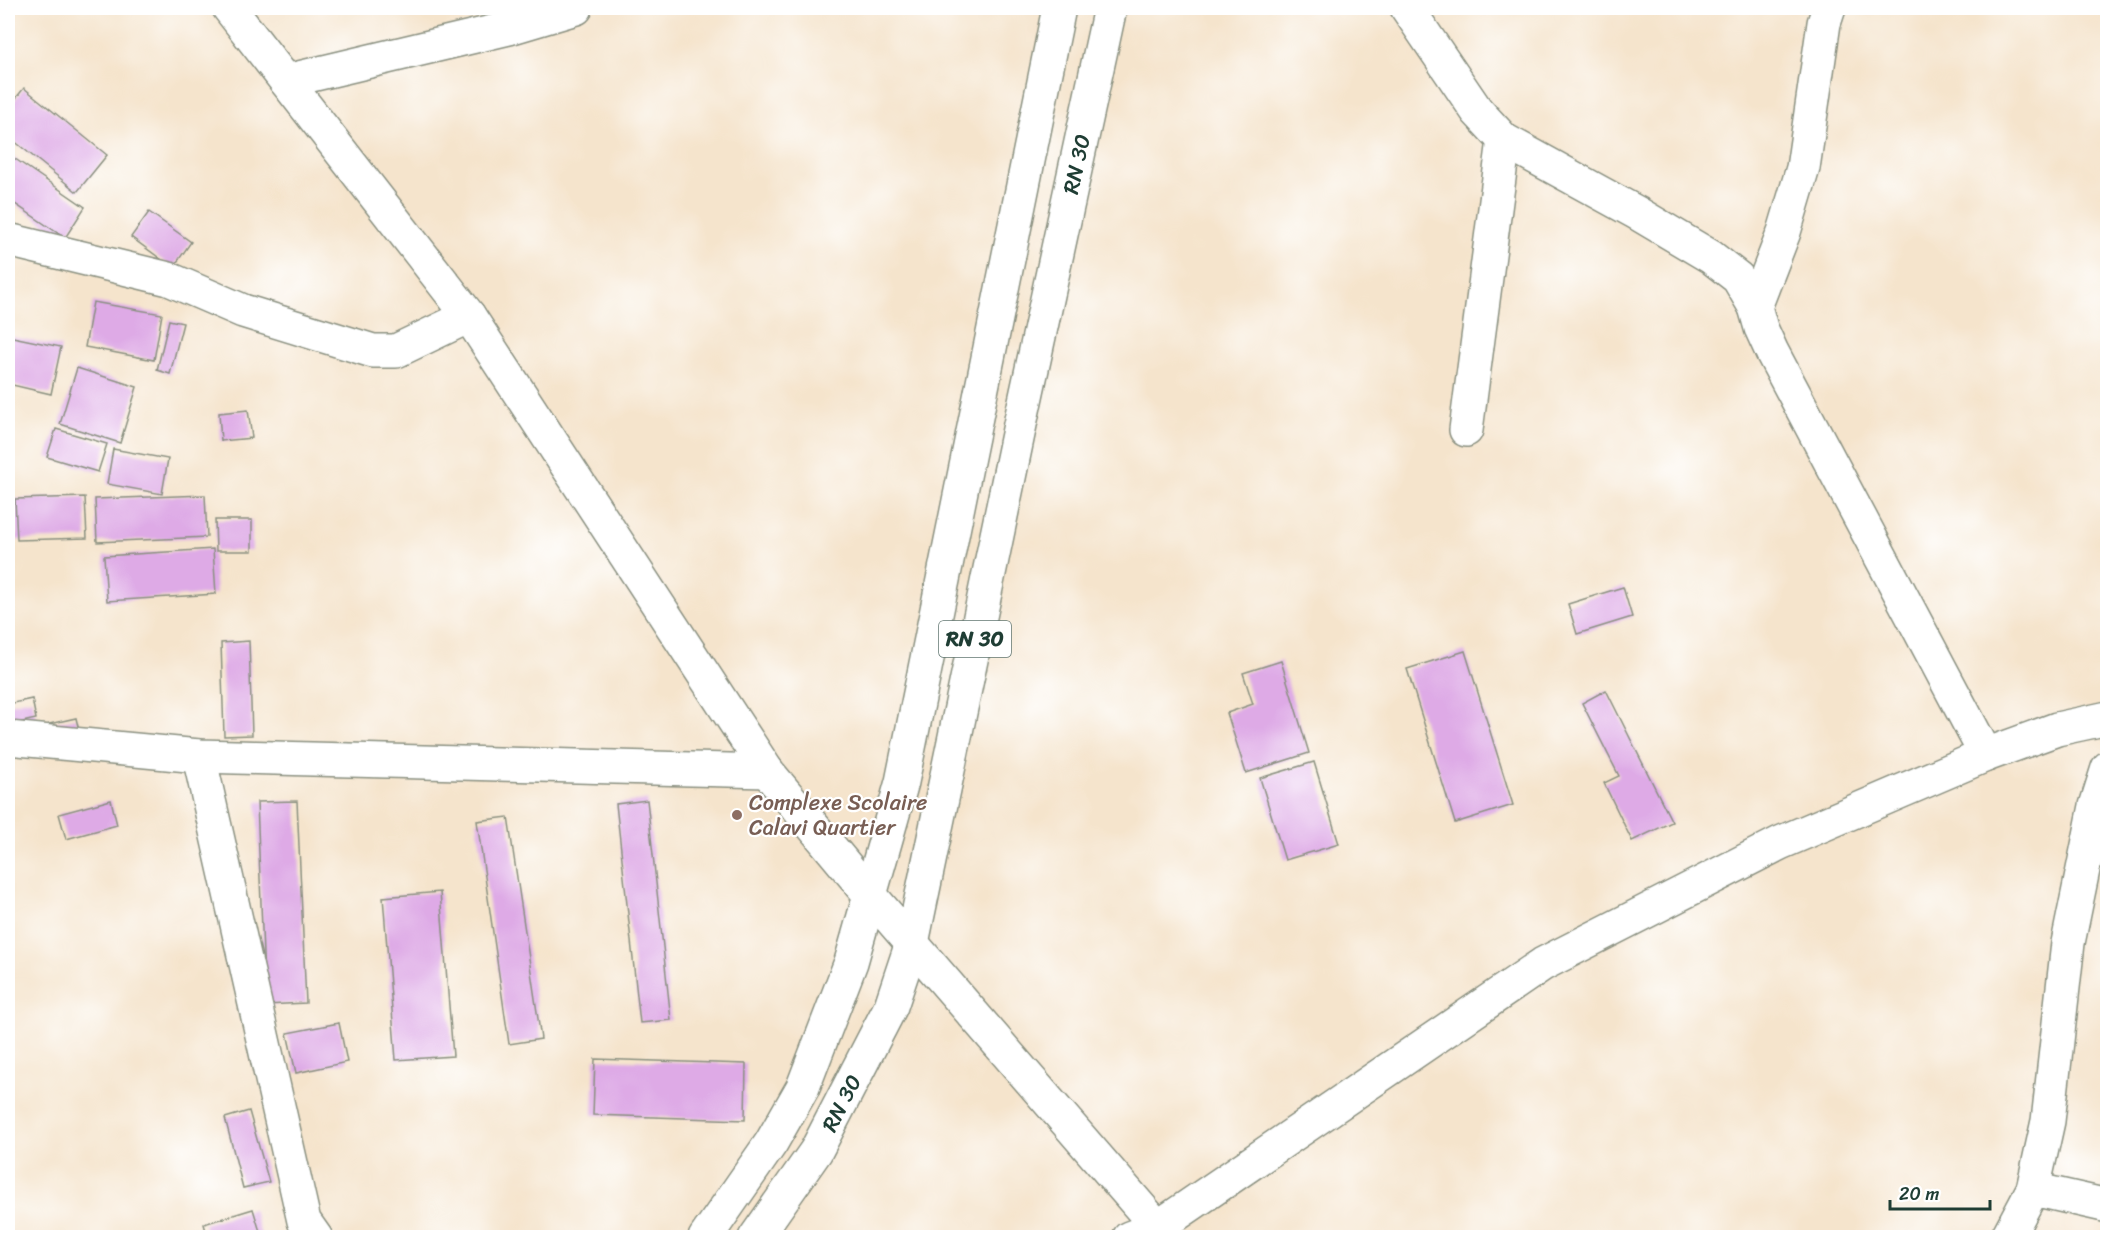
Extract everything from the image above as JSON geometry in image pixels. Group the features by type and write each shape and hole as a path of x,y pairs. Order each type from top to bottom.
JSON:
{"street":[{"path":"229,8 469,316 767,771 912,943 1151,1234 1544,964 1780,843 1986,755 2057,729 2108,718"},
{"path":"286,81 510,28 576,8"},
{"name":"RN 30","path":"705,1238 771,1143 803,1087 851,962 902,782 1059,8"},
{"name":"RN 30","path":"755,1238 816,1151 891,1006 912,943 1110,8"},
{"path":"1407,8 1477,111 1504,140 1637,213 1711,257 1738,278 1755,307 1761,328 1772,352 1986,755"},
{"path":"1755,307 1784,232 1803,168 1820,13"},
{"path":"1466,430 1504,140"},
{"path":"8,240 169,279 243,310 373,351 396,351 469,316"},
{"path":"8,738 199,756 767,771"},
{"path":"199,756 304,1221 316,1238"},
{"path":"2007,1238 2033,1189 2048,1121 2068,943 2096,806 2108,768"},
{"path":"2033,1189 2108,1206"}],"building":[{"path":"24,88 107,155 77,192 8,136 8,108"},
{"path":"8,154 85,207 65,238 8,199"},
{"path":"149,212 191,242 173,268 131,237"},
{"path":"93,302 162,314 154,360 85,347"},
{"path":"169,320 183,323 170,374 157,370"},
{"path":"8,336 61,347 51,394 8,384"},
{"path":"77,368 137,387 120,443 60,424"},
{"path":"248,410 252,438 221,441 219,413"},
{"path":"56,429 107,444 98,472 47,457"},
{"path":"113,449 168,459 162,494 107,484"},
{"path":"205,495 207,537 97,542 95,499"},
{"path":"85,497 87,538 17,540 15,499"},
{"path":"215,520 252,520 252,551 216,551"},
{"path":"213,549 216,594 107,601 104,556"},
{"path":"1623,587 1632,617 1577,634 1568,604"},
{"path":"249,641 252,735 224,736 221,643"},
{"path":"1465,651 1513,805 1455,823 1407,669"},
{"path":"1281,661 1309,753 1246,773 1227,713 1253,704 1243,673"},
{"path":"1606,690 1672,822 1632,841 1604,783 1619,776 1582,703"},
{"path":"32,699 36,719 8,725 8,704"},
{"path":"76,718 79,731 52,737 49,724"},
{"path":"1314,762 1339,844 1285,860 1260,778"},
{"path":"111,800 117,825 66,839 59,814"},
{"path":"647,800 671,1020 640,1023 616,804"},
{"path":"297,801 306,1003 265,1005 257,802"},
{"path":"508,817 541,1039 509,1044 477,821"},
{"path":"440,892 453,1056 396,1060 383,897"},
{"path":"339,1023 347,1062 296,1073 287,1033"},
{"path":"595,1059 746,1064 745,1120 593,1115"},
{"path":"249,1111 269,1182 243,1188 225,1118"},
{"path":"253,1209 262,1238 208,1238 204,1224"}],"place":[{"name":"Complexe Scolaire Calavi Quartier","path":"737,815"}]}
